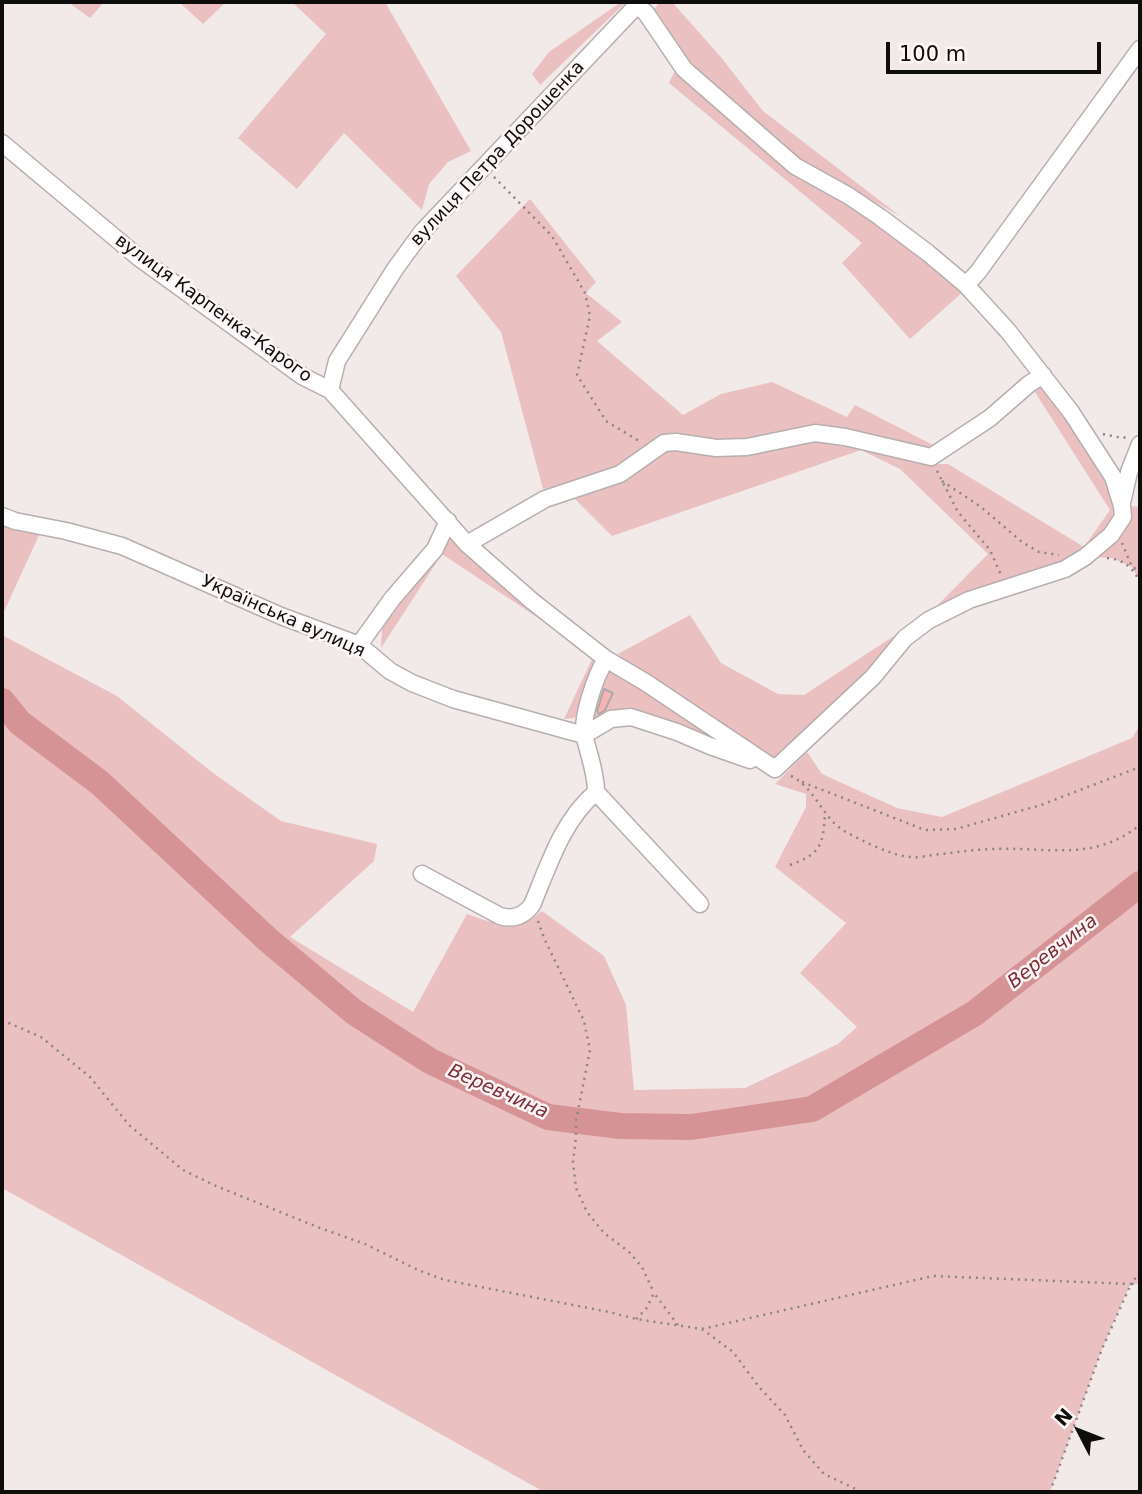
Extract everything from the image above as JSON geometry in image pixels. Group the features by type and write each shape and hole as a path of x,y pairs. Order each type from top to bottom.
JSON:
{"street":[{"name":"вулиця Петра Дорошенка","path":"330,390 337,361 422,232 639,3"},
{"path":"639,3 684,69 795,166 880,217 966,285 1008,331 1071,412 1113,477 1122,511"},
{"path":"966,285 1140,49"},
{"name":"вулиця Карпенка-Карого","path":"2,143 138,257 302,376 330,390 467,544 532,601 606,659 775,769"},
{"path":"467,544 545,499 620,474 664,443 676,442 716,448 747,447 816,433 931,457 990,418 1043,375"},
{"path":"584,734 611,719 631,717 775,769 873,677 905,638 929,620 969,600 1065,569 1085,557 1111,535 1122,511 1135,440"},
{"name":"Українська вулиця","path":"2,516 122,546 281,616 359,645 390,671 412,683 453,699 584,734"},
{"path":"359,645 392,599 435,549 448,521"},
{"path":"606,659 585,714 584,734 596,776 596,792 700,904"},
{"path":"422,874 500,916 509,919 517,917 532,905 565,829 585,801 596,792"}],"path":[{"path":"484,167 552,236 585,293 590,316 578,375 606,421 654,450"},
{"path":"1094,427 1105,435 1135,440"},
{"path":"931,457 958,512 990,550 1006,587"},
{"path":"942,481 1039,552 1112,558 1140,571"},
{"path":"1132,567 1140,582"},
{"path":"775,769 925,830 956,828 1041,805 1140,767"},
{"path":"799,780 817,799 825,814 843,831 878,848 911,857 997,849 1074,851 1112,843 1140,825"},
{"path":"790,865 804,860 816,851 824,839 825,814"},
{"path":"532,905 544,938 584,1021 590,1050 576,1121 573,1162 576,1188 587,1212 604,1233 629,1252 642,1267 654,1293 678,1325"},
{"path":"2,1020 41,1037 90,1077 129,1125 183,1170 216,1186 365,1244 445,1280 636,1319 702,1329 933,1276 1140,1283"},
{"path":"1050,1492 1102,1349 1130,1284 1140,1272"},
{"path":"636,1319 646,1309 654,1293"},
{"path":"702,1329 733,1352 759,1387 785,1415 803,1450 824,1474 862,1492"}],"shaded area":[{"path":"68,2 104,2 90,18"},
{"path":"179,2 226,2 203,24"},
{"path":"292,2 385,2 471,151 448,162 429,184 422,210 344,133 297,189 238,138 326,34"},
{"path":"621,2 626,2 540,85 532,74 549,52"},
{"path":"660,2 672,2 720,56 763,111 900,216 801,160 691,66 654,9"},
{"path":"675,70 964,291 910,339 842,263 862,243 669,83"},
{"path":"530,199 596,282 586,293 622,322 597,341 683,415 721,394 772,382 847,417 855,405 933,445 928,449 817,427 738,444 669,437 610,472 543,489 501,332 456,276"},
{"path":"1040,384 1050,389 1108,478 1117,511 1114,521 1087,550 1064,563 931,612 988,554 900,469 861,450 612,536 572,496 664,450 815,438 861,449 876,449 919,464 948,464 1084,547 1110,510 1033,389"},
{"path":"1130,506 1140,507 1140,582 1132,567 1112,558 1091,557 1119,532"},
{"path":"2,522 40,533 2,616"},
{"path":"448,529 474,556 595,655 599,661 581,714 564,719 594,655 442,554 381,648 382,629 405,593 440,549"},
{"path":"690,615 721,663 778,694 804,695 903,630 865,678 776,763 631,666 618,654"},
{"path":"2,635 117,696 213,773 281,821 377,844 374,861 290,937 413,1012 467,914 505,924 524,921 542,911 604,956 626,1005 634,1090 745,1088 838,1044 857,1027 800,973 846,923 775,867 806,807 806,794 775,784 807,752 822,774 897,808 942,817 1132,738 1140,725 1140,1283 1130,1285 1102,1349 1050,1492 544,1492 2,1188"},
{"path":"606,662 756,759 635,714 587,729"}],"building":[{"path":"604,689 613,693 605,710 599,714 597,711"}],"waterway":[{"name":"Веревчина","path":"2,701 20,723 100,783 267,939 354,1012 430,1061 548,1117 620,1126 691,1127 812,1109 975,1013 1140,884"}]}
